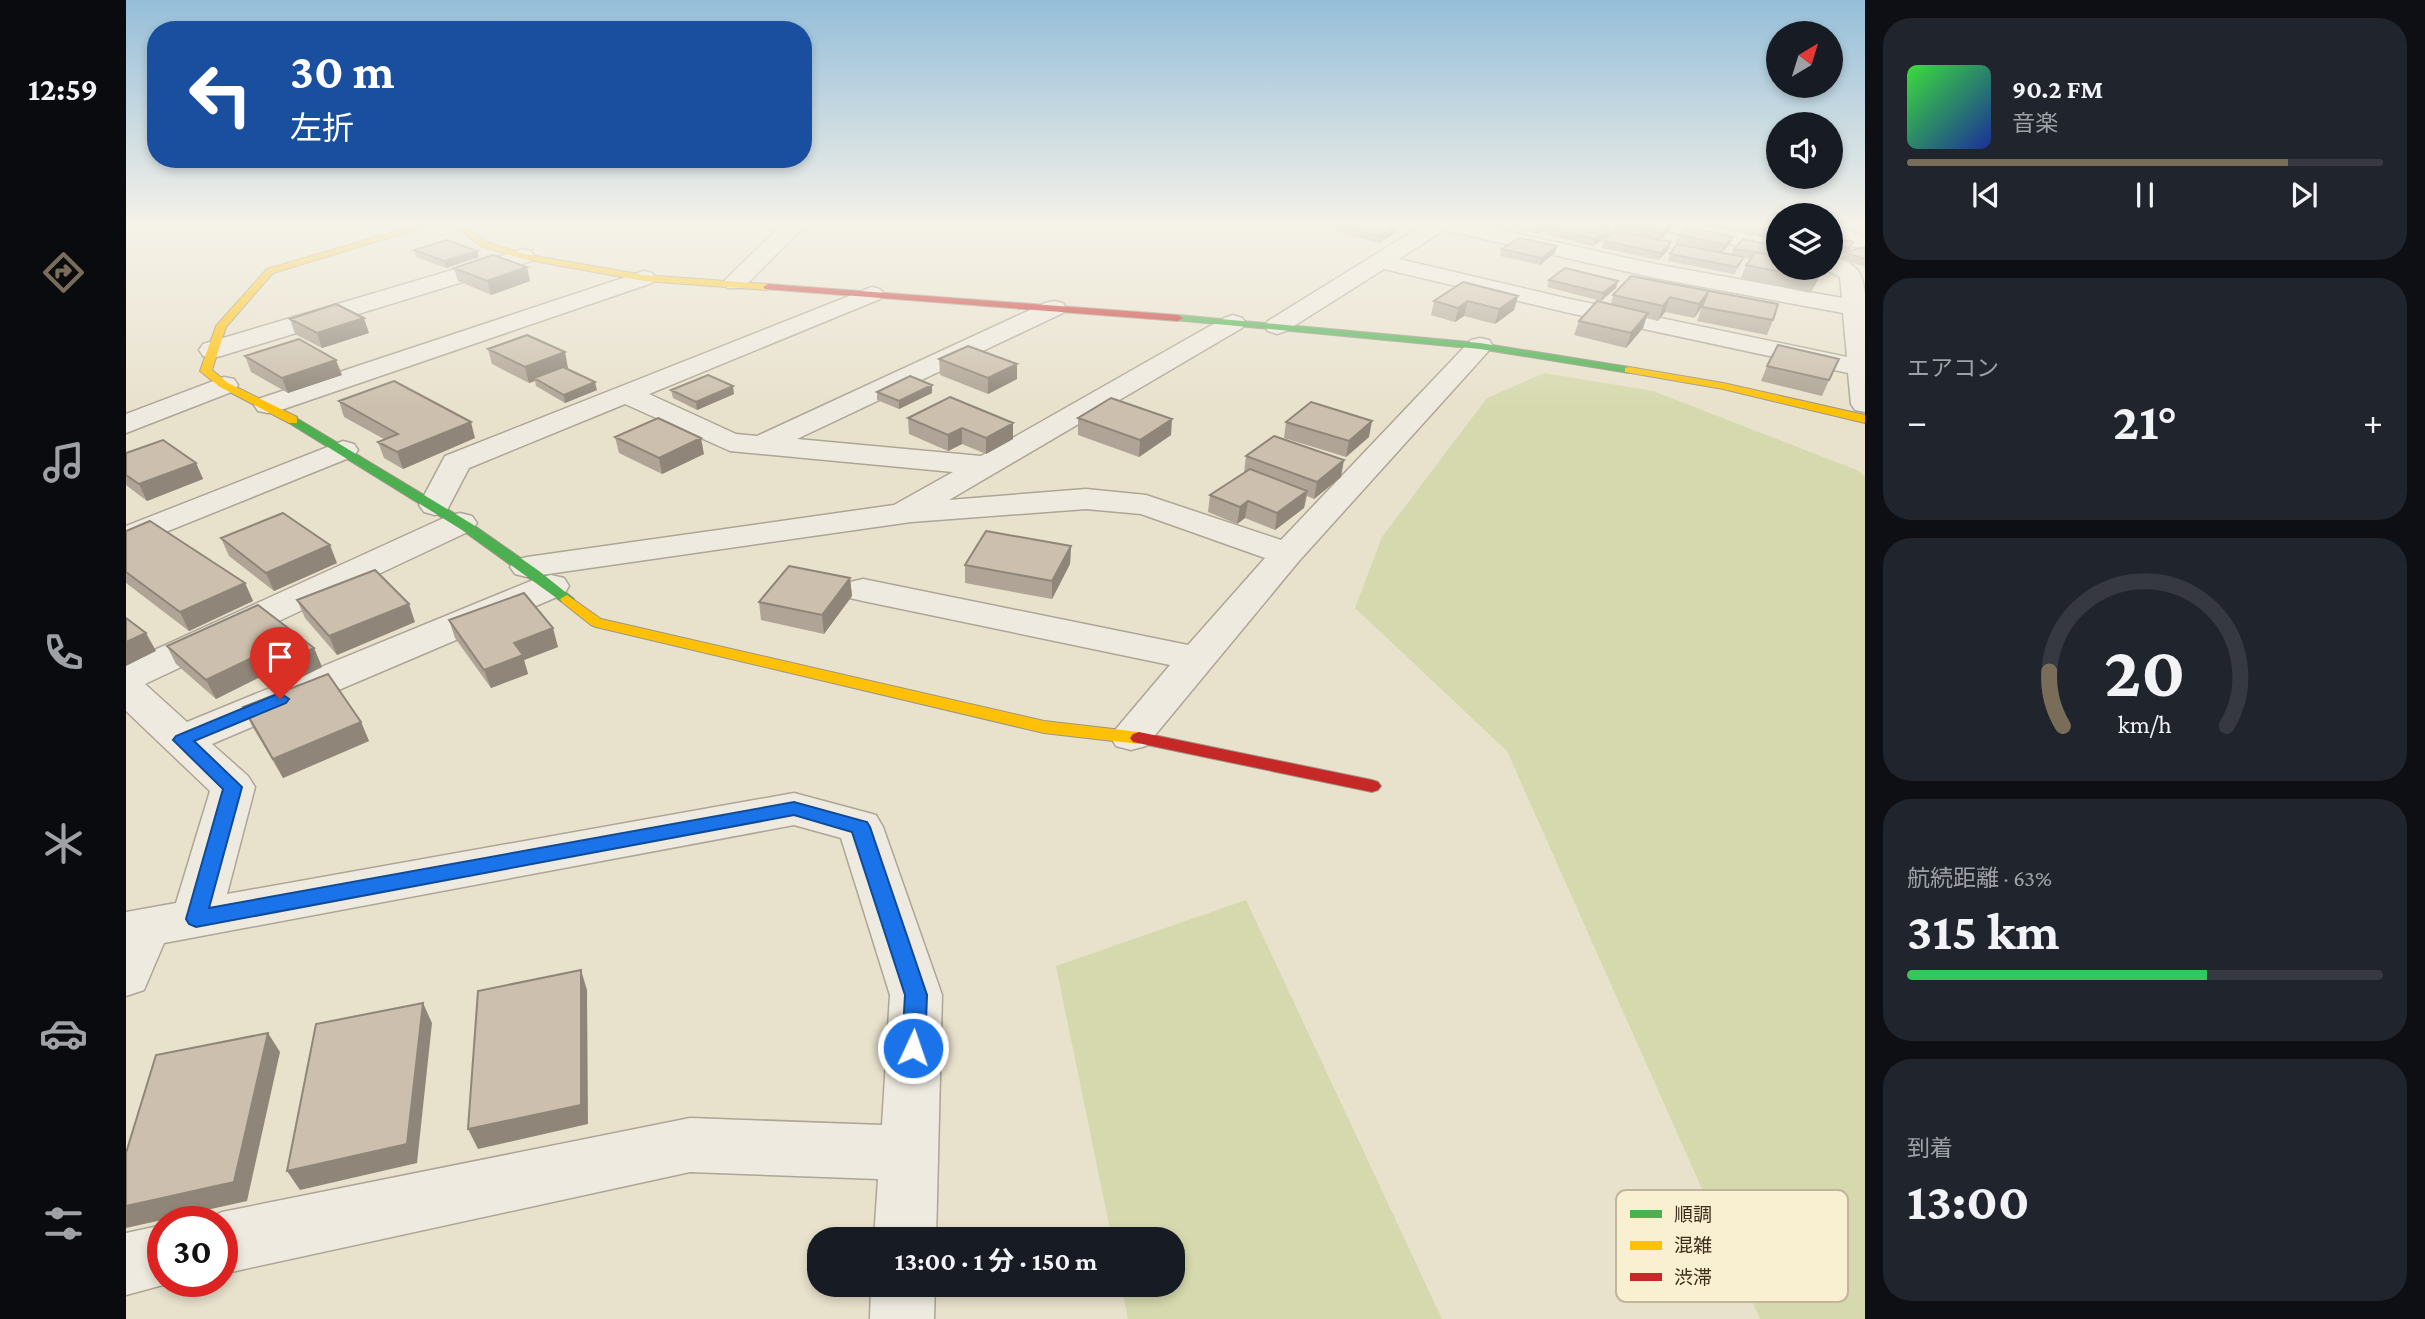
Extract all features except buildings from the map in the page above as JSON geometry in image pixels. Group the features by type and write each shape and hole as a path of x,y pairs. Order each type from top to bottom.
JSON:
{"street":[{"path":"258,285 221,326 206,372 224,385 268,405 447,514 539,576 596,622 1044,727 1131,736 1372,786"},
{"path":"212,350 429,285"},
{"path":"268,405 625,285"},
{"path":"743,285 1277,326 1480,346 1723,386 1865,419"},
{"path":"1277,326 1343,285"},
{"path":"1478,285 1861,368"},
{"path":"1728,285 1854,308"},
{"path":"1852,285 1865,404"},
{"path":"447,514 456,462 872,294"},
{"path":"759,446 1054,308"},
{"path":"903,514 1233,323"},
{"path":"1131,736 1287,554 1480,346"},
{"path":"126,424 224,385"},
{"path":"625,394 730,442 988,466"},
{"path":"126,538 343,450"},
{"path":"182,740 539,576 903,514 1086,499 1146,505 1287,554"},
{"path":"126,678 447,514"},
{"path":"863,590 1196,659"},
{"path":"126,689 233,787 196,919"},
{"path":"126,975 135,929 794,808 860,827 916,995 905,1227"},
{"path":"238,1240 690,1144 908,1153"},
{"path":"126,1264 147,1259"},
{"path":"902,1319 903,1297"}],"green space":[{"path":"1544,373 1653,391 1859,471 1865,477 1865,1319 1760,1319 1752,1302 1848,1302 1848,1190 1703,1190 1507,751 1355,608 1382,537 1487,398"},
{"path":"1246,900 1442,1319 1128,1319 1123,1297 1185,1297 1185,1227 1110,1227 1056,966"}],"traffic: fast":[{"path":"1178,318 1480,346 1629,370"},
{"path":"293,420 467,527 567,599"}],"traffic: slow":[{"path":"258,285 221,326 206,371 224,385 293,420"},
{"path":"734,285 768,287"},
{"path":"1629,370 1723,386 1865,419"},
{"path":"567,599 596,622 1044,727 1139,738"}],"traffic: jam":[{"path":"768,287 1178,318"},
{"path":"1139,738 1372,786"}],"route":[{"path":"280,699 182,740 233,787 196,919 794,808 860,827 916,995 913,1048"}]}
